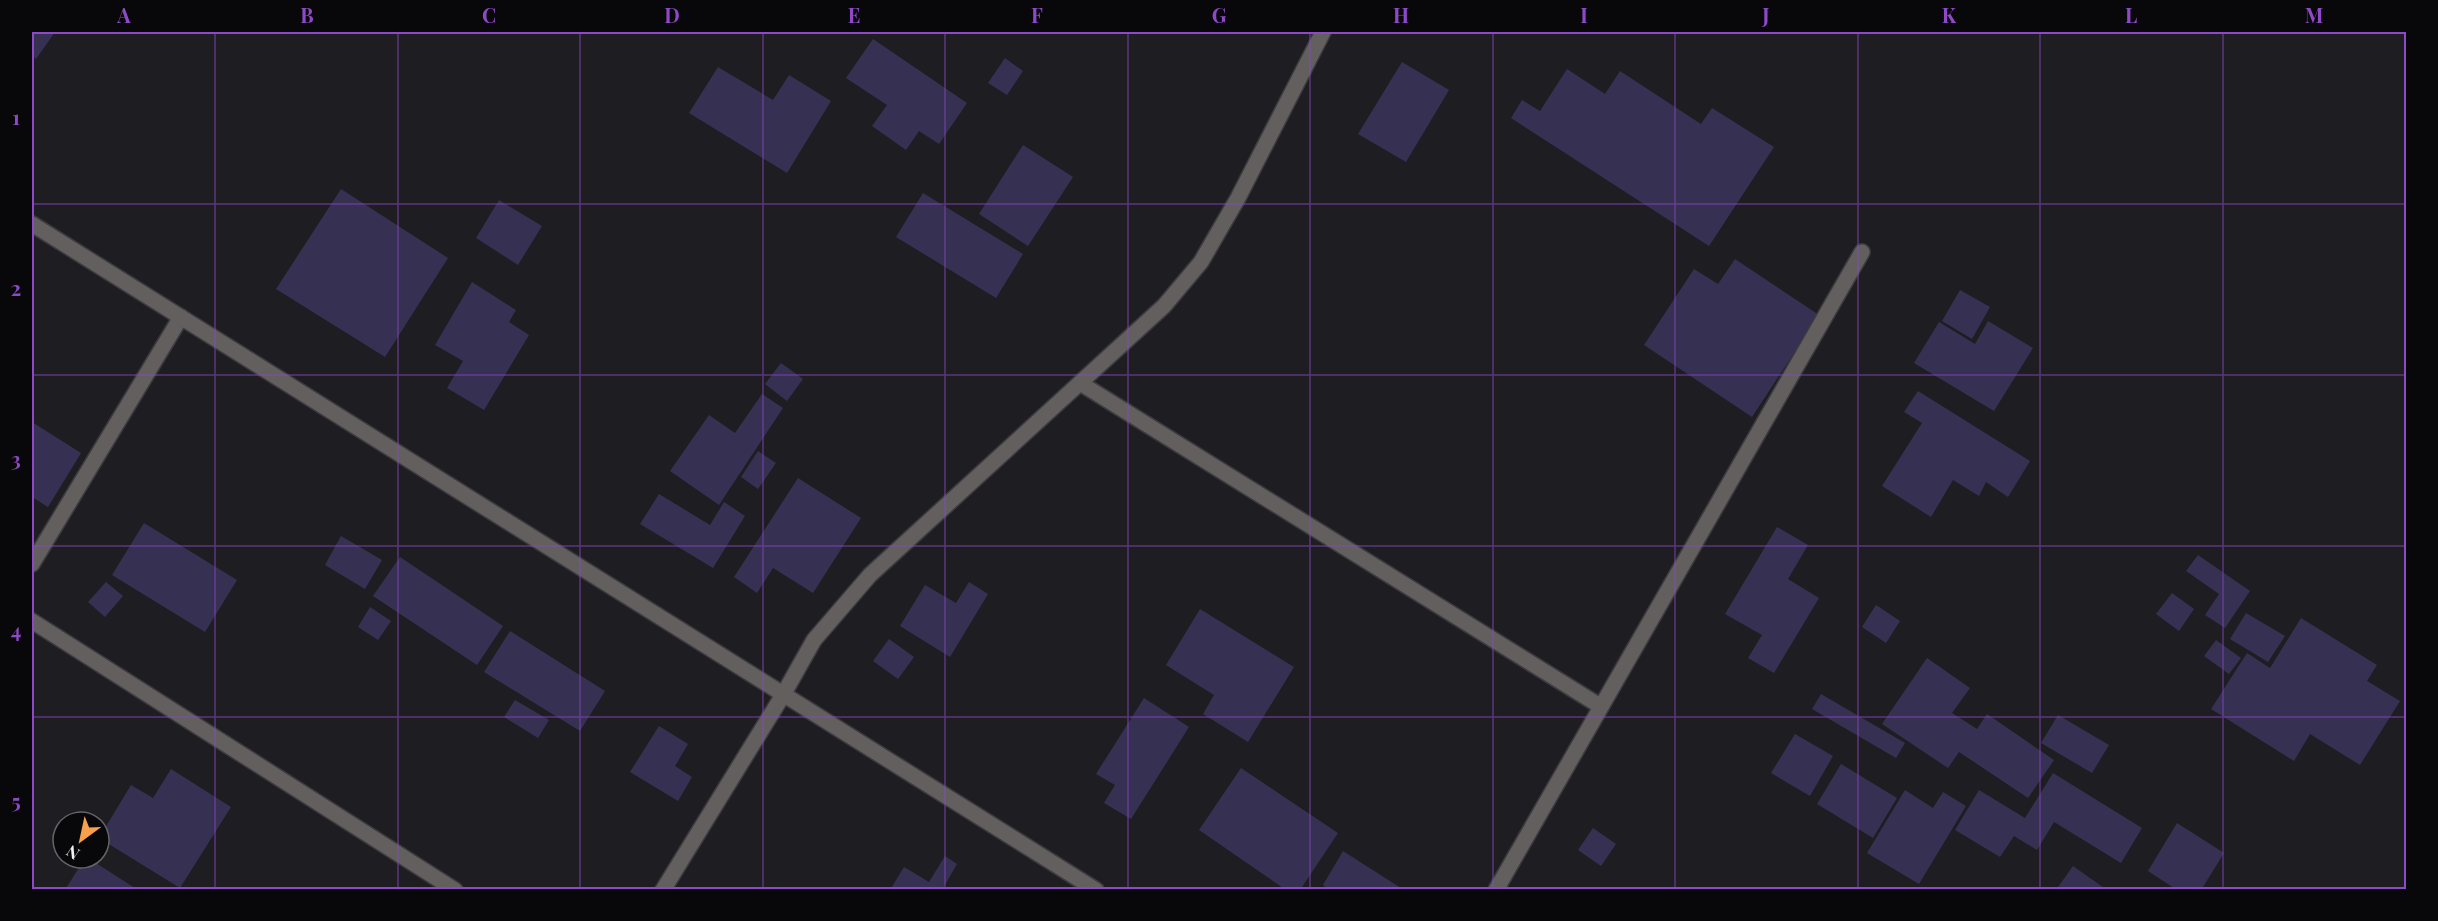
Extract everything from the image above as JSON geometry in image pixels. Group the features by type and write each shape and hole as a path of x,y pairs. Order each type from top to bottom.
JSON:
{"street":[{"path":"663,890 783,695 813,640 870,575 1164,306 1201,262 1238,198 1323,32"},
{"path":"32,224 1096,890"},
{"path":"1496,890 1862,252"},
{"path":"32,564 181,317"},
{"path":"1080,382 1600,706"},
{"path":"32,621 455,890"}],"building":[{"path":"32,32 55,32 36,59 32,55"},
{"path":"873,39 967,103 939,144 919,131 906,150 872,126 887,105 846,78"},
{"path":"1005,58 1023,71 1007,95 988,83"},
{"path":"1402,62 1449,90 1406,162 1358,134"},
{"path":"718,67 773,100 789,75 831,101 787,173 689,113"},
{"path":"1567,69 1605,94 1620,71 1701,124 1712,108 1774,147 1709,246 1511,118 1522,100 1540,111"},
{"path":"1023,145 1073,177 1028,246 979,214"},
{"path":"341,189 448,258 385,357 276,289"},
{"path":"923,193 1023,254 996,298 896,237"},
{"path":"499,200 542,226 518,265 476,238"},
{"path":"1735,259 1819,315 1752,417 1644,345 1694,269 1718,284"},
{"path":"472,282 516,310 509,322 529,335 484,410 447,388 463,361 435,345"},
{"path":"1960,290 1990,307 1972,339 1942,321"},
{"path":"1988,321 2033,348 1994,411 1914,363 1939,322 1975,344"},
{"path":"781,363 803,379 787,401 765,384"},
{"path":"1918,391 2030,461 2008,497 1986,482 1979,496 1953,480 1931,517 1882,486 1922,423 1904,412"},
{"path":"762,394 783,408 719,505 670,471 709,415 735,433"},
{"path":"32,422 81,453 48,507 32,497"},
{"path":"758,451 776,463 758,489 741,477"},
{"path":"798,478 861,518 813,593 773,568 757,593 734,577"},
{"path":"659,494 710,525 724,502 745,516 713,568 640,524"},
{"path":"144,523 237,580 205,632 112,575"},
{"path":"1777,527 1808,545 1788,579 1819,598 1774,673 1748,658 1762,635 1725,614"},
{"path":"341,536 382,560 365,589 325,565"},
{"path":"2198,555 2250,591 2225,628 2205,615 2219,594 2186,571"},
{"path":"400,557 503,626 477,665 373,596"},
{"path":"106,582 123,596 105,617 88,602"},
{"path":"969,582 988,594 950,657 900,626 925,585 956,603"},
{"path":"2172,593 2194,609 2179,631 2156,614"},
{"path":"1876,605 1900,621 1886,643 1862,627"},
{"path":"370,607 391,621 378,640 358,627"},
{"path":"1200,609 1294,667 1248,742 1203,714 1214,695 1166,665"},
{"path":"2246,613 2285,636 2268,662 2230,639"},
{"path":"2301,618 2377,665 2367,681 2400,701 2360,765 2310,734 2294,761 2211,709 2247,653 2270,668"},
{"path":"510,631 605,691 580,731 484,672"},
{"path":"889,639 914,657 898,679 873,661"},
{"path":"2216,640 2241,658 2229,674 2204,656"},
{"path":"1927,658 1970,688 1952,713 1977,729 1987,714 2054,760 2028,798 1959,752 1948,768 1882,724"},
{"path":"1821,694 1905,743 1896,758 1812,709"},
{"path":"1144,698 1189,727 1131,819 1104,803 1115,785 1096,774"},
{"path":"515,700 549,720 538,738 504,717"},
{"path":"2058,715 2109,745 2092,773 2041,743"},
{"path":"659,726 688,744 675,766 692,777 678,801 630,772"},
{"path":"1795,734 1833,756 1810,796 1771,773"},
{"path":"1841,764 1897,798 1873,838 1817,804"},
{"path":"1241,768 1338,833 1300,890 1286,890 1199,830"},
{"path":"171,769 231,807 180,888 111,845 111,818 131,785 153,798"},
{"path":"2053,773 2142,828 2121,863 2054,822 2037,850 2014,836 2000,857 1955,830 1979,790 2025,818"},
{"path":"1905,790 1933,808 1943,792 1966,806 1919,884 1867,853"},
{"path":"2177,823 2224,853 2201,890 2177,890 2148,871"},
{"path":"1593,828 1616,844 1601,866 1578,850"},
{"path":"1343,851 1404,890 1329,890 1323,885"},
{"path":"945,856 957,864 942,890 890,890 904,867 929,882"},
{"path":"2073,866 2107,890 2056,890"},
{"path":"78,870 107,870 138,890 65,890"}]}
